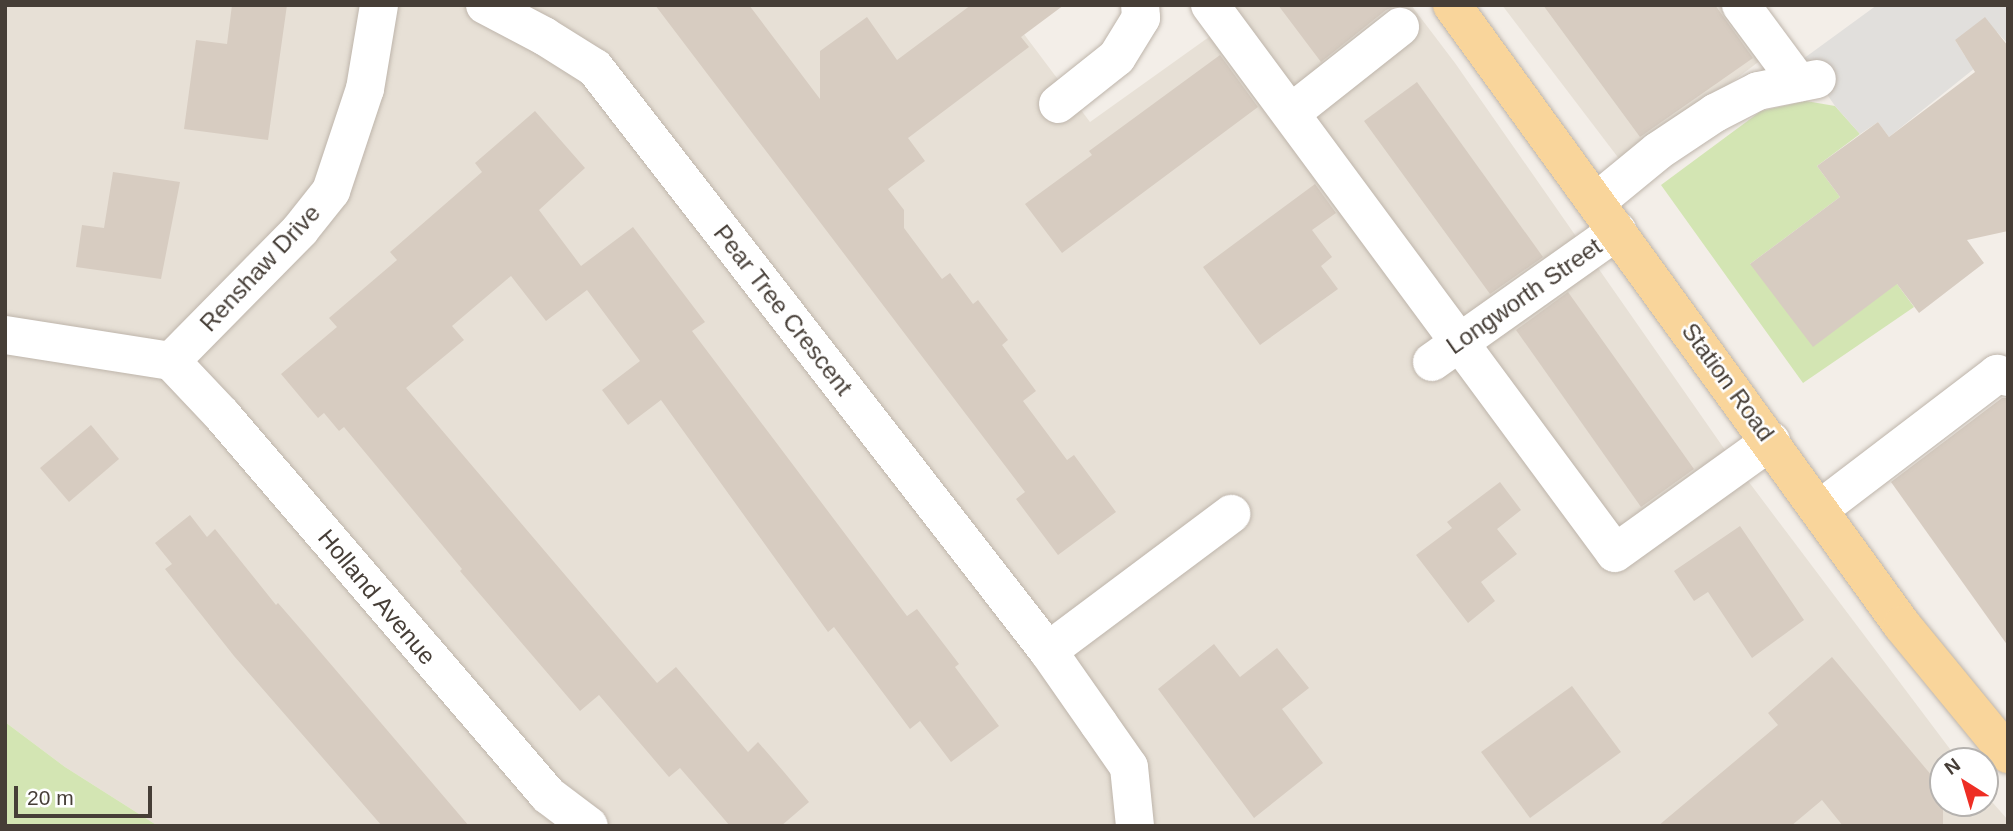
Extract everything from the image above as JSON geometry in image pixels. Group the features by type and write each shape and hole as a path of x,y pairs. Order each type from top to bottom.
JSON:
{"main road":[{"name":"Station Road","path":"1452,5 1772,441 1902,625 2008,754"}],"street":[{"name":"Renshaw Drive","path":"171,361 300,230 331,191 365,89 379,5"},
{"name":"Pear Tree Crescent","path":"485,5 544,36 595,68 1048,651 1129,767 1135,826"},
{"path":"1058,103 1117,57 1141,18 1140,5"},
{"path":"1210,5 1291,113 1446,352 1615,553 1772,441"},
{"name":"Longworth Street","path":"1446,352 1606,216 1658,151 1715,113 1758,91 1807,81 1741,5"},
{"path":"1291,113 1400,27"},
{"path":"5,335 171,361"},
{"name":"Holland Avenue","path":"171,361 222,415 548,795 589,826"},
{"path":"1820,509 1997,374 2008,377"},
{"path":"1048,651 1231,514"}],"shaded area":[{"path":"5,5 1002,5 1090,122 1216,32 1197,5 1411,5 1455,63 1730,457 1948,747 1929,747 1929,817 1999,817 1999,810 2008,820 2008,826 158,826 65,767 5,722"},
{"path":"1502,5 1728,5 1765,57 1623,164"},
{"path":"1877,5 2008,5 2008,44 1997,32 1955,40 1965,56 1980,64 1889,137 1878,122 1860,134 1835,106 1803,59"}],"green space":[{"path":"1806,101 1835,106 1860,134 1817,166 1840,197 1750,264 1897,284 1914,307 1803,383 1661,185 1761,111"},
{"path":"5,722 65,767 158,826 5,826"}],"building":[{"path":"232,5 287,5 268,140 184,129 196,40 227,44"},
{"path":"655,5 749,5 820,99 820,51 867,17 897,60 971,5 1064,5 1021,37 1029,47 908,138 925,161 888,189 904,210 904,228 942,279 950,273 973,304 978,300 1008,340 1002,345 1036,391 1023,401 1067,460 1074,455 1116,512 1058,555 1016,499 1025,492"},
{"path":"1278,5 1397,5 1386,10 1321,62"},
{"path":"1543,5 1715,5 1753,58 1640,137"},
{"path":"1985,17 2008,46 2008,231 1967,240 1984,263 1919,313 1897,284 1813,347 1750,264 1840,197 1817,166 1878,122 1889,137 1975,72 1955,40"},
{"path":"1220,55 1258,107 1062,253 1025,204 1092,155 1089,151"},
{"path":"1417,82 1543,257 1490,294 1364,121"},
{"path":"535,111 585,168 539,210 581,266 633,227 705,322 692,331 907,616 917,609 959,664 955,667 999,726 951,762 920,721 910,729 834,627 828,632 661,400 628,425 602,390 640,361 587,290 546,321 511,276 452,326 464,340 406,388 657,683 676,667 748,752 758,742 784,772 809,802 781,826 730,826 680,768 669,777 599,695 580,711 460,571 462,569 344,427 339,431 324,413 318,418 281,374 337,327 329,318 397,260 390,252 482,172 475,163"},
{"path":"113,172 180,182 161,279 76,267 82,225 104,228"},
{"path":"1315,184 1336,213 1312,230 1332,257 1321,266 1338,289 1260,345 1203,267"},
{"path":"1568,292 1694,469 1641,507 1516,330"},
{"path":"2002,398 2008,398 2008,646 1891,482"},
{"path":"91,425 119,459 69,502 40,468"},
{"path":"1500,482 1521,510 1497,529 1517,554 1481,582 1495,601 1468,623 1416,555 1452,528 1447,522"},
{"path":"190,515 207,537 215,529 276,605 278,603 469,826 382,826 234,656 165,569 172,564 155,543"},
{"path":"1740,526 1804,620 1752,658 1708,592 1694,601 1674,571"},
{"path":"1214,644 1240,677 1277,648 1309,688 1282,709 1323,763 1254,818 1158,689"},
{"path":"1832,657 1929,772 1929,817 1943,817 1943,826 1843,826 1822,800 1791,826 1658,826 1778,725 1768,713"},
{"path":"1572,686 1621,752 1530,818 1481,752"}]}
